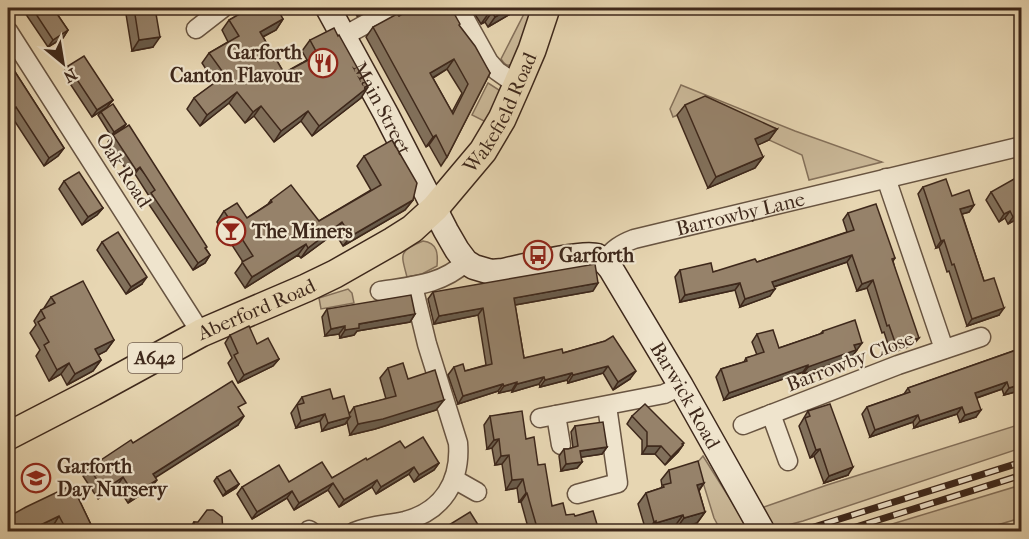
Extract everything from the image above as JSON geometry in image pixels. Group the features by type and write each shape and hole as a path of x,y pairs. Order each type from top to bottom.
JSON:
{"main road":[{"name":"Wakefield Road","path":"435,208 483,152 502,119 532,50 546,8"},
{"name":"Aberford Road","path":"8,436 201,333 335,274 412,229 435,208"}],"street":[{"path":"196,29 223,8"},
{"name":"Main Street","path":"328,8 435,208"},
{"path":"344,36 395,8"},
{"path":"459,8 489,62 497,71 517,85"},
{"name":"Oak Road","path":"8,31 201,333"},
{"name":"Barrowby Lane","path":"604,261 619,245 634,239 1022,146"},
{"name":"Barrowby Close","path":"886,178 944,349"},
{"path":"435,208 449,237 466,262 482,270 491,272 580,255 596,256 604,261"},
{"name":"Barwick Road","path":"604,261 681,386 763,531"},
{"path":"380,291 445,278 466,262"},
{"path":"354,531 416,518 439,502 448,492 454,480 459,456 458,443 427,344 413,286"},
{"name":"Barrowby Close","path":"743,425 981,337"},
{"path":"561,445 548,416 664,394 681,386"},
{"path":"577,494 618,483 607,406"},
{"name":"Barrowby Close","path":"771,414 788,461"},
{"path":"454,480 477,492"}],"shaded area":[{"path":"527,8 536,8 512,64 504,64 501,59"},
{"path":"488,83 499,90 501,95 486,122 472,115"},
{"path":"681,85 795,131 882,162 809,180 802,155 697,107 673,117 670,109"},
{"path":"423,241 434,247 437,253 437,266 422,274 407,277 403,254"},
{"path":"348,289 352,293 354,303 321,309 319,298"},
{"path":"1021,424 1021,448 803,521 769,530 764,507"},
{"path":"703,456 750,531 721,531 714,518 697,463"},
{"path":"1021,485 1021,518 977,531 869,531"}],"building":[{"path":"32,8 53,8 68,30 53,40"},
{"path":"134,8 155,8 160,37 139,40"},
{"path":"250,8 281,8 278,10 283,19 260,32 284,73 318,55 310,40 334,28 368,87 319,126 308,111 281,131 261,106 253,112 237,92 207,115 194,98 225,75 209,53 239,36 229,20"},
{"path":"413,8 451,8 459,25 475,46 490,73 447,157 436,135 433,137 373,27 397,14 399,16","holes":["454,59 468,84 453,114 430,73"]},
{"path":"485,8 511,8 495,17 492,12 488,14"},
{"path":"84,56 113,100 97,110 68,66"},
{"path":"8,61 64,148 49,158 16,107 9,111"},
{"path":"705,96 777,129 755,139 763,157 716,177 685,105"},
{"path":"113,104 126,124 114,132 101,112"},
{"path":"129,125 207,247 205,248 210,255 198,263 151,193 155,190 140,167 136,170 113,135"},
{"path":"392,140 417,183 413,200 351,236 342,222 308,248 306,244 252,277 242,262 253,256 224,211 237,203 247,218 272,202 271,200 291,185 319,221 381,185 364,156"},
{"path":"79,172 103,208 88,217 64,181"},
{"path":"946,179 952,196 969,190 974,205 960,209 984,281 994,278 1004,308 972,319 954,264 952,265 944,240 941,241 923,187"},
{"path":"1014,179 1022,193 1022,212 1013,217 1010,211 1004,214 991,192"},
{"path":"876,204 919,338 896,345 889,325 887,326 873,280 862,284 852,255 772,282 775,289 745,299 740,283 685,295 680,270 711,263 713,272 755,259 757,262 854,230 848,213"},
{"path":"118,232 147,277 131,287 102,242"},
{"path":"595,264 598,283 514,298 524,358 562,349 563,353 605,341 613,336 636,371 618,382 608,366 545,380 544,377 517,384 517,382 504,386 503,384 463,396 454,367 463,364 465,371 492,364 483,308 439,316 433,292"},
{"path":"83,281 114,340 95,349 101,360 75,374 69,363 57,370 44,345 49,342 38,322 45,318 41,310 55,303 51,297"},
{"path":"411,295 415,314 359,324 359,328 345,330 345,326 331,329 327,309"},
{"path":"855,320 862,343 854,345 856,350 729,393 721,369 747,361 746,358 764,352 757,334 773,330 779,348"},
{"path":"249,326 257,344 268,338 279,359 244,375 234,355 238,353 230,335"},
{"path":"1022,348 1022,384 1009,388 1007,382 975,393 981,410 965,415 962,407 920,421 918,415 875,430 867,407 910,392 908,388"},
{"path":"403,363 408,379 435,370 444,400 383,419 358,424 354,407 396,396 388,368"},
{"path":"232,381 246,403 238,407 244,416 153,474 157,480 134,494 123,477 104,490 89,468 131,440 133,443"},
{"path":"330,389 333,399 344,396 350,417 328,423 325,414 301,421 297,405 304,403 302,397"},
{"path":"645,404 684,443 671,457 661,446 647,446 647,432 632,416"},
{"path":"830,404 853,467 829,476 820,449 816,450 805,418 810,416 808,411"},
{"path":"522,411 526,439 534,437 538,465 545,464 552,506 563,503 566,515 574,514 575,516 593,511 599,531 538,531 523,479 512,480 509,455 501,456 499,439 494,440 490,416"},
{"path":"603,422 607,447 580,451 582,462 566,464 564,449 578,446 575,426"},
{"path":"423,437 439,463 419,475 414,467 381,487 377,480 344,500 333,483 299,503 292,491 257,512 242,487 279,465 289,482 322,462 332,478 400,441 405,448"},
{"path":"698,461 704,483 697,485 705,512 684,518 683,515 654,522 646,493 671,483 669,470"},
{"path":"230,470 239,484 226,492 217,477"},
{"path":"72,485 94,531 67,531 59,516 31,531 8,531 8,517"},
{"path":"207,510 213,510 222,517 223,531 195,531 194,522 198,522"},
{"path":"470,512 482,531 446,531 444,528"}],"railway":[{"path":"798,532 1022,462"},
{"path":"840,532 1022,475"}],"place":[{"name":"Garforth Canton Flavour","path":"323,63"},
{"name":"The Miners","path":"231,231"},
{"name":"Garforth","path":"538,255"},
{"name":"Garforth Day Nursery","path":"36,478"}]}
